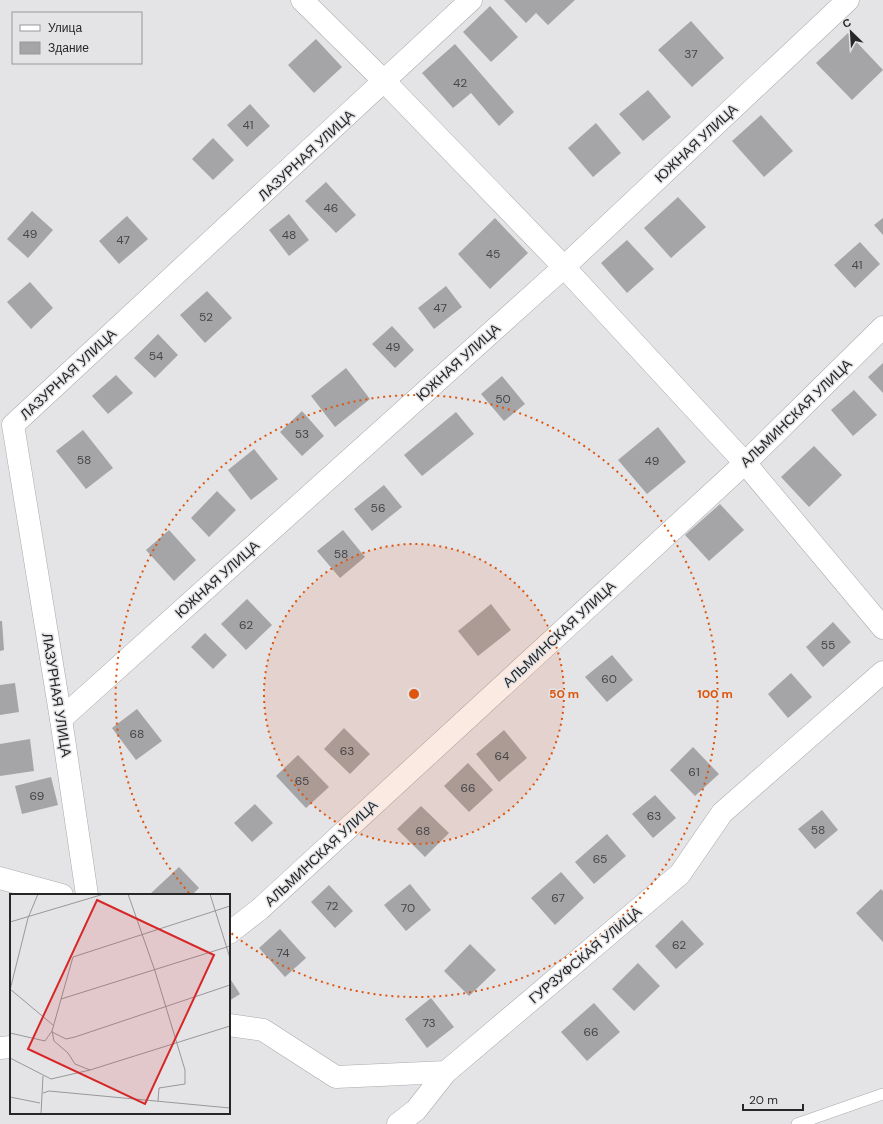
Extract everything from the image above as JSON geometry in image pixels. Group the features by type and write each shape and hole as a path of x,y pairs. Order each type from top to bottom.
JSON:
{"street":[{"path":"302,0 385,82 564,267 745,463 883,628"},
{"name":"ЛАЗУРНАЯ УЛИЦА","path":"87,894 61,719 13,425 385,82 471,0"},
{"name":"ЮЖНАЯ УЛИЦА","path":"61,719 564,267 848,0"},
{"name":"АЛЬМИНСКАЯ УЛИЦА","path":"230,932 260,909 745,463 883,327"},
{"name":"ГУРЗУФСКАЯ УЛИЦА","path":"398,1124 416,1110 446,1072 680,874 722,814 883,672"},
{"path":"0,878 58,894"},
{"path":"230,1025 263,1030 336,1077 446,1072"},
{"path":"0,1048 10,1047"}],"lane":[{"path":"797,1124 883,1094"}],"building":[{"path":"504,0 575,0 548,25 536,13 526,23"},
{"path":"490,6 518,37 491,62 463,32"},
{"path":"691,21 724,58 692,87 658,50"},
{"path":"848,33 883,70 852,100 816,63"},
{"path":"316,39 342,67 314,93 288,65"},
{"path":"455,44 514,112 499,126 471,93 453,108 422,73"},
{"path":"648,90 671,117 643,141 619,114"},
{"path":"250,104 270,126 247,147 227,125"},
{"path":"761,115 793,151 764,177 732,141"},
{"path":"596,123 621,153 593,177 568,148"},
{"path":"213,138 234,160 213,180 192,159"},
{"path":"326,182 356,215 336,233 305,201"},
{"path":"678,197 706,227 671,258 644,228"},
{"path":"32,211 53,230 28,258 7,239"},
{"path":"289,214 309,240 289,256 269,230"},
{"path":"127,216 148,239 119,264 99,241"},
{"path":"495,218 528,253 490,289 458,254"},
{"path":"883,218 883,235 874,225"},
{"path":"627,240 654,269 627,293 601,263"},
{"path":"860,242 880,264 855,288 834,265"},
{"path":"30,282 53,308 31,329 7,302"},
{"path":"446,286 462,307 434,329 418,308"},
{"path":"207,291 232,318 205,343 180,315"},
{"path":"392,326 414,350 395,368 372,344"},
{"path":"158,334 178,355 155,378 134,358"},
{"path":"883,363 883,393 868,377"},
{"path":"346,368 370,399 335,427 311,396"},
{"path":"116,375 133,393 108,414 92,396"},
{"path":"502,376 525,404 504,421 481,394"},
{"path":"854,390 877,415 853,436 831,410"},
{"path":"302,411 324,436 302,456 280,432"},
{"path":"456,412 474,434 422,476 404,455"},
{"path":"658,427 686,462 647,494 618,460"},
{"path":"83,430 113,468 86,489 56,451"},
{"path":"814,446 842,475 809,507 781,477"},
{"path":"254,449 278,479 251,500 228,470"},
{"path":"384,485 402,507 372,531 354,509"},
{"path":"217,491 236,510 209,537 191,518"},
{"path":"720,504 744,530 709,561 685,535"},
{"path":"169,530 196,560 174,581 146,550"},
{"path":"343,530 365,557 340,578 317,551"},
{"path":"247,599 272,625 246,650 221,624"},
{"path":"491,604 511,630 478,656 458,631"},
{"path":"0,621 2,621 4,650 0,651"},
{"path":"833,622 851,642 823,667 806,647"},
{"path":"205,633 227,655 213,669 191,647"},
{"path":"612,655 633,680 607,702 585,677"},
{"path":"791,673 812,697 788,718 768,694"},
{"path":"15,683 19,712 0,715 0,685"},
{"path":"137,709 162,741 136,760 112,728"},
{"path":"344,728 370,754 350,774 324,749"},
{"path":"504,730 527,758 499,782 476,754"},
{"path":"30,739 34,771 0,776 0,744"},
{"path":"693,747 719,774 695,796 670,770"},
{"path":"298,755 329,787 306,808 276,776"},
{"path":"468,763 493,790 469,812 444,786"},
{"path":"51,777 58,805 22,814 15,786"},
{"path":"655,795 676,818 653,838 632,814"},
{"path":"255,804 273,823 252,842 234,823"},
{"path":"421,806 449,833 425,857 397,829"},
{"path":"822,810 838,830 815,849 798,829"},
{"path":"607,834 626,856 594,884 575,862"},
{"path":"179,867 199,888 193,894 150,894"},
{"path":"561,872 584,898 555,925 531,898"},
{"path":"410,884 431,910 406,931 384,905"},
{"path":"329,885 353,911 335,928 311,902"},
{"path":"881,889 883,891 883,942 856,913"},
{"path":"682,920 704,944 676,969 655,946"},
{"path":"280,929 306,958 285,977 259,948"},
{"path":"470,944 496,970 469,996 444,971"},
{"path":"638,963 660,986 634,1011 612,989"},
{"path":"230,979 240,994 230,1000"},
{"path":"431,998 454,1027 427,1048 405,1019"},
{"path":"594,1003 620,1032 587,1061 561,1032"}]}
